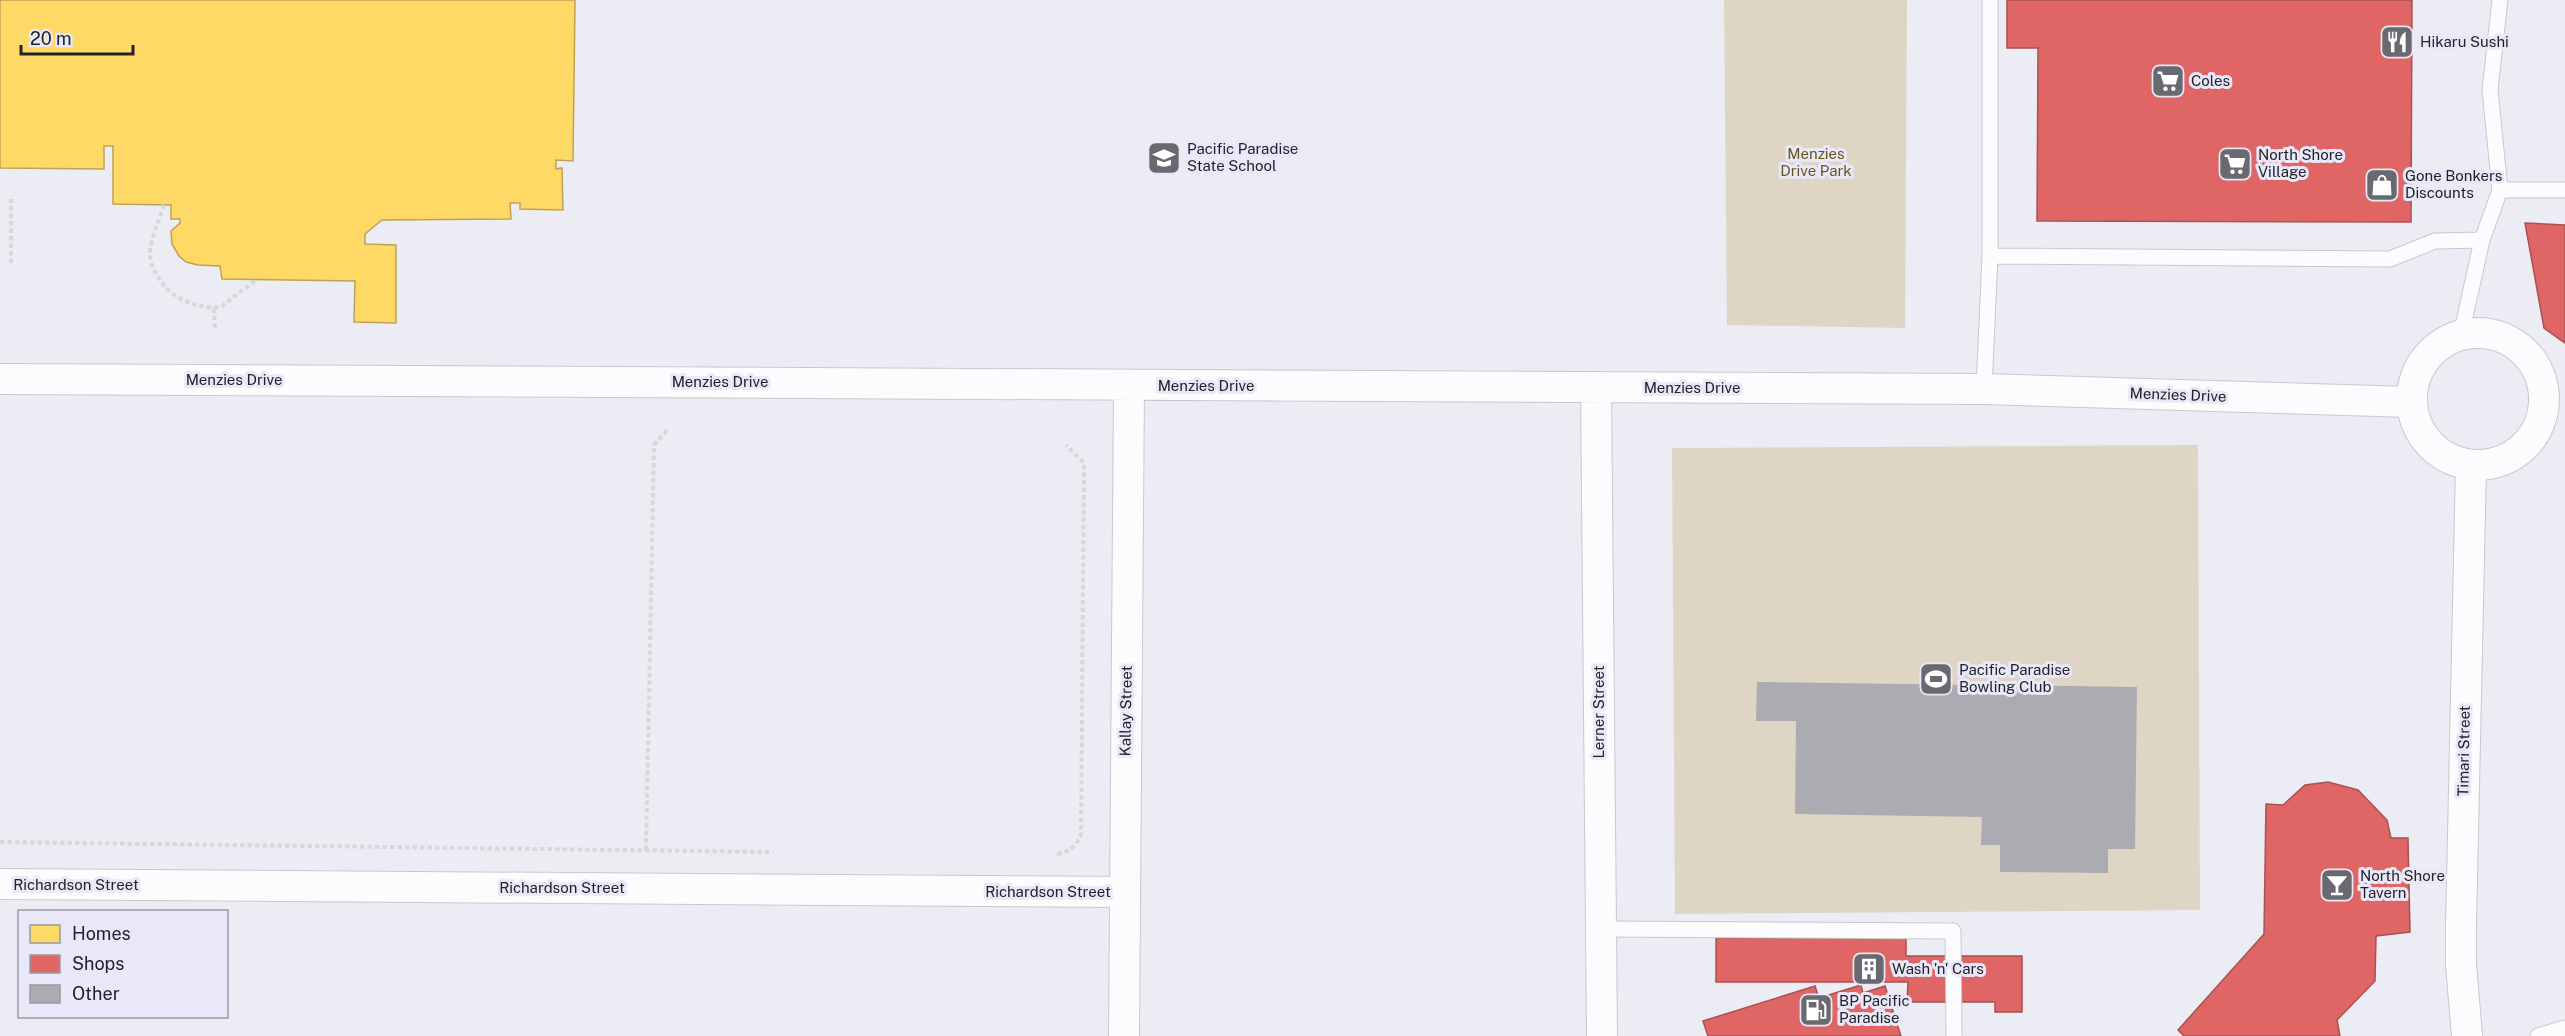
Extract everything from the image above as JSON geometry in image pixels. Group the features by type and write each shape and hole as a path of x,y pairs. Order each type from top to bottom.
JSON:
{"street":[{"path":"2484,333 2501,336 2521,348 2536,365 2555,401 2524,448 2507,459 2484,466 2471,466 2449,459 2431,447 2417,427 2411,402 2417,370 2442,343 2461,335 2484,333"},
{"name":"Menzies Drive","path":"0,379 1984,389 2411,402"},
{"name":"Kallay Street","path":"1124,1036 1129,386"},
{"name":"Lerner Street","path":"1596,387 1602,1036"},
{"name":"Timari Street","path":"2467,1036 2461,945 2471,466"},
{"name":"Richardson Street","path":"0,884 1124,892"}],"lane":[{"path":"1984,389 1990,256 1990,0"},
{"path":"2461,335 2482,240 2500,190 2490,90 2500,0"},
{"path":"2500,190 2565,190"},
{"path":"1990,256 2390,259 2435,241 2482,240"},
{"path":"1601,929 1953,931 1954,1036"},
{"path":"2538,1036 2565,1028"}],"path":[{"path":"11,199 11,263"},
{"path":"164,205 150,255 152,264 165,288 188,303 214,308 222,306 256,280"},
{"path":"214,308 215,330"},
{"path":"646,850 654,445 667,430"},
{"path":"1050,855 1066,853 1078,843 1081,834 1084,463 1066,445"},
{"path":"0,842 777,852"}],"green space":[{"name":"Menzies Drive Park","path":"1724,0 1907,0 1905,328 1727,325"},
{"name":"Pacific Paradise Bowling Club","path":"2198,445 2200,910 1675,914 1672,448"}],"building: Homes":[{"path":"0,0 575,0 573,161 556,160 556,169 562,168 563,210 520,209 520,203 510,203 511,219 382,220 365,234 365,244 396,245 396,323 354,322 355,281 222,279 220,266 198,265 186,262 179,256 172,244 171,231 180,223 180,219 171,219 171,205 113,204 113,146 104,146 104,169 0,168"}],"building: Shops":[{"path":"2007,0 2412,0 2411,222 2037,221 2038,48 2007,48"},
{"path":"2525,223 2565,225 2565,343 2544,328"},
{"name":"North Shore Tavern","path":"2328,782 2358,790 2387,820 2391,838 2408,838 2410,932 2376,936 2375,981 2337,1020 2340,1036 2184,1036 2178,1030 2264,934 2266,804 2283,805 2305,785"},
{"name":"Wash 'n' Cars","path":"1716,938 1906,938 1906,956 2022,956 2022,1012 1995,1012 1995,1002 1907,1002 1908,982 1716,982"},
{"name":"BP Pacific Paradise","path":"1861,985 1863,993 1885,986 1901,1036 1708,1036 1703,1021 1815,986 1819,998"}],"building: Other":[{"path":"1757,682 2137,687 2135,849 2108,849 2108,873 2000,872 2000,845 1981,845 1982,817 1795,814 1796,721 1756,721"}],"place":[{"name":"Hikaru Sushi","path":"2397,42"},
{"name":"Coles","path":"2168,81"},
{"name":"Pacific Paradise State School","path":"1164,158"},
{"name":"North Shore Village","path":"2235,164"},
{"name":"Gone Bonkers Discounts","path":"2382,185"},
{"name":"Pacific Paradise Bowling Club","path":"1936,679"},
{"name":"North Shore Tavern","path":"2337,885"},
{"name":"Wash 'n' Cars","path":"1869,969"},
{"name":"BP Pacific Paradise","path":"1816,1010"}]}
